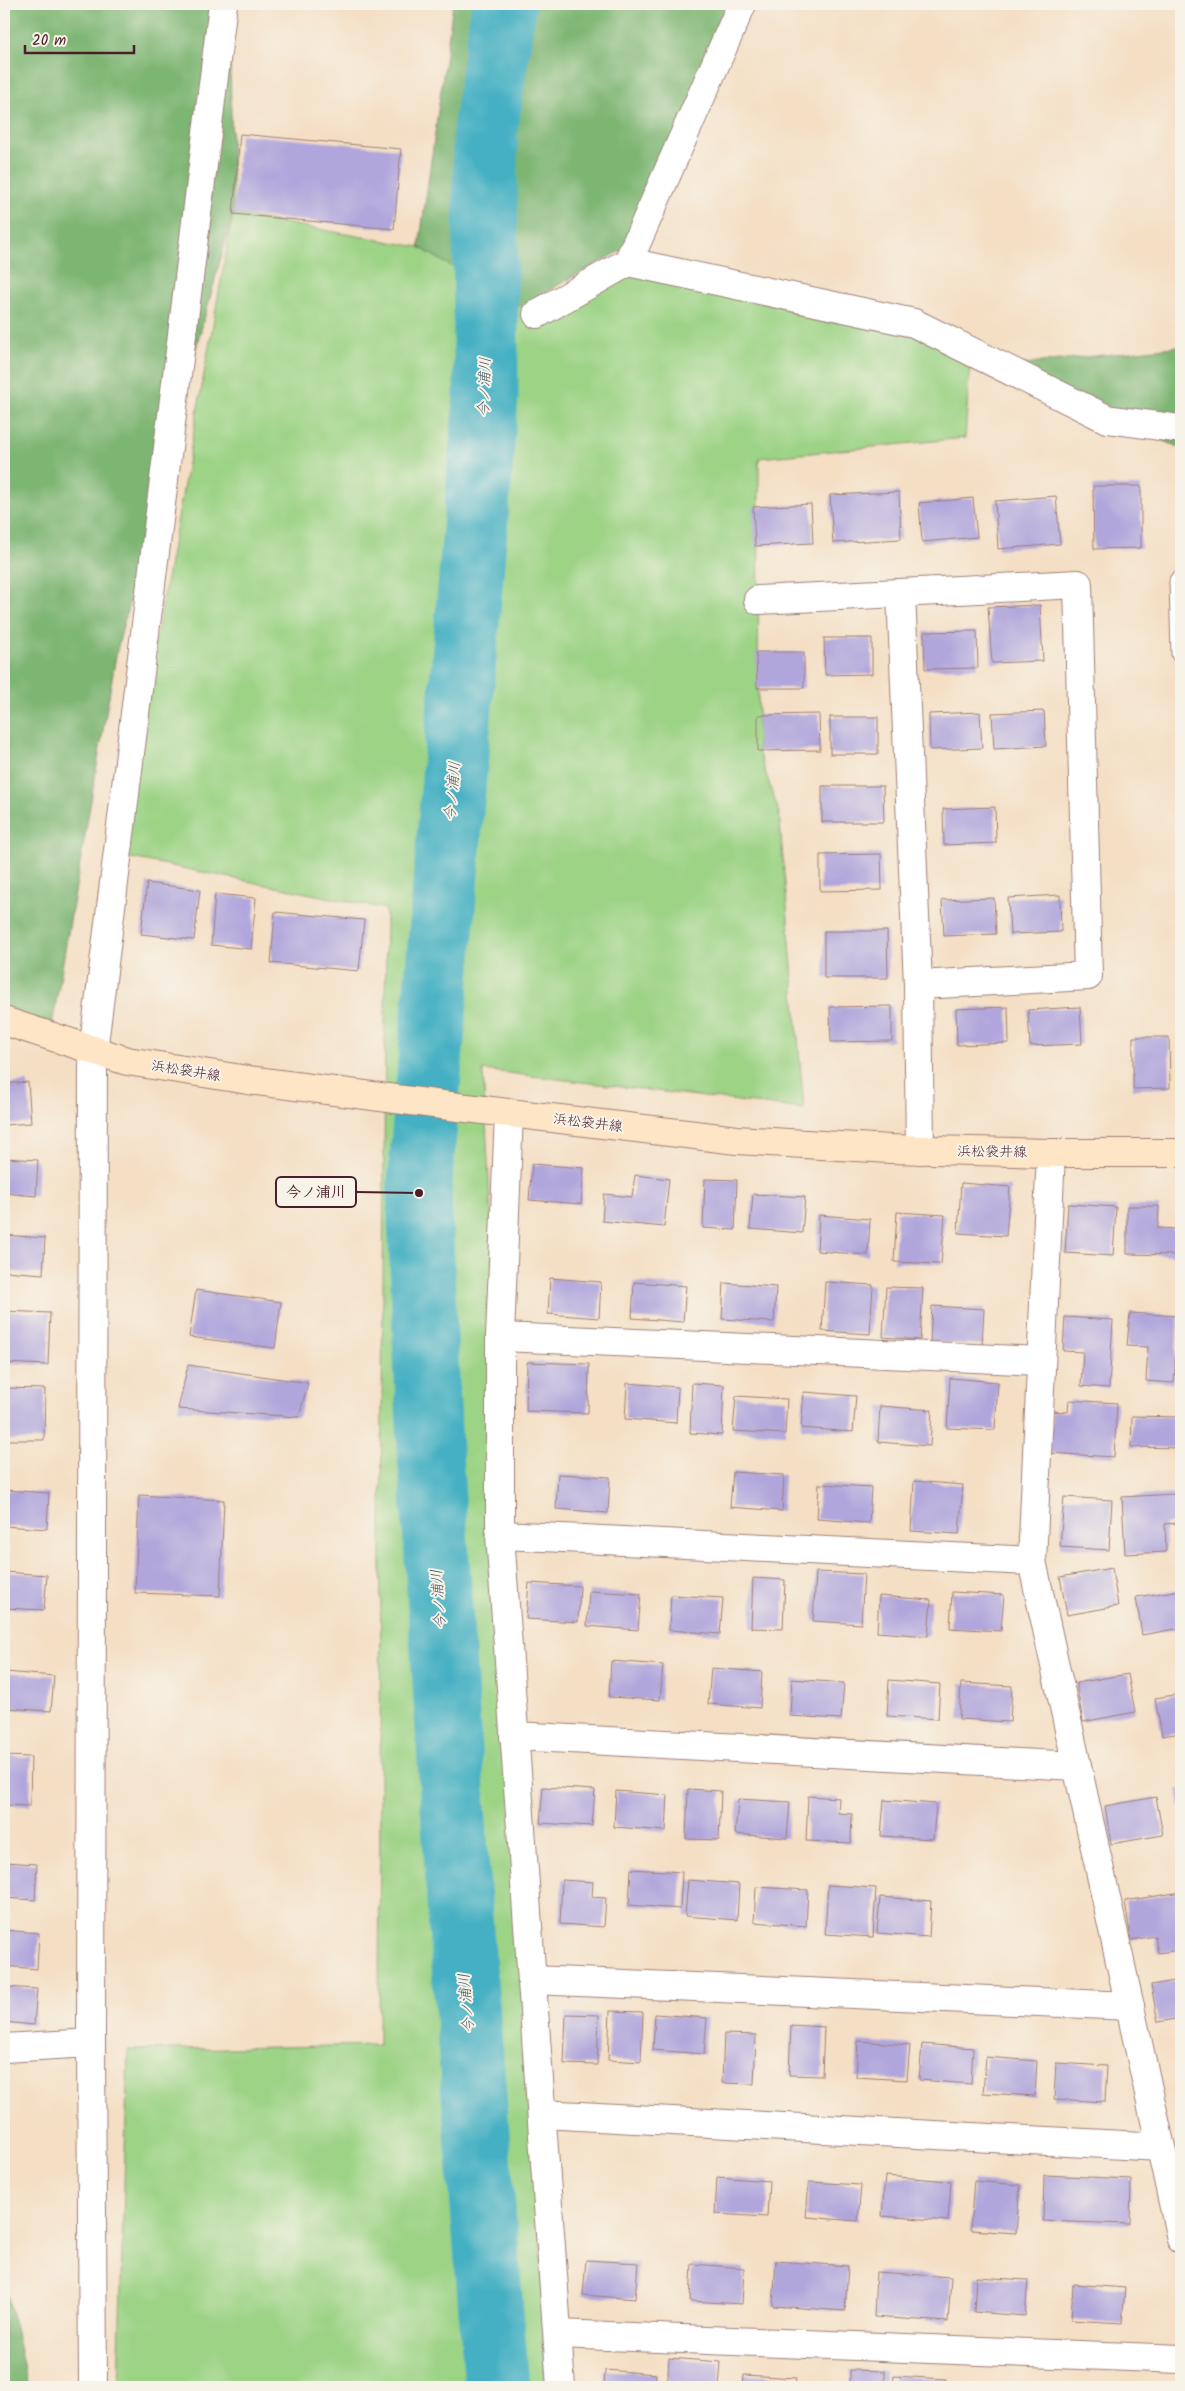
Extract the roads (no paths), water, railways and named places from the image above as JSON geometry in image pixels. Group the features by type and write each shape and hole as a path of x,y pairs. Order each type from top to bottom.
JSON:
{"main road":[{"name":"浜松袋井線","path":"4,1021 127,1062 248,1080 450,1106 737,1140 920,1150 1181,1153"}],"street":[{"path":"93,2387 91,2043 93,1052 223,4"},
{"path":"537,314 628,262 742,4"},
{"path":"628,262 914,323 1107,419 1181,429"},
{"path":"758,600 1078,584 1088,976 918,985"},
{"path":"901,593 918,985 920,1150"},
{"path":"509,1113 500,1337 500,1535 561,2387"},
{"path":"1051,1153 1032,1561 1181,2238"},
{"path":"500,1337 1041,1361"},
{"path":"500,1535 1032,1561"},
{"path":"514,1736 1077,1766"},
{"path":"532,1980 1130,2006"},
{"path":"4,2048 91,2043"},
{"path":"542,2114 1161,2147"},
{"path":"558,2334 1181,2359"}],"lane":[{"path":"1179,581 1181,654"}],"waterway":[{"name":"今ノ浦川","path":"497,2387 460,1916 430,1452 419,1193 486,397 485,131 504,4"}],"place":[{"name":"今ノ浦川","path":"419,1193"}]}
